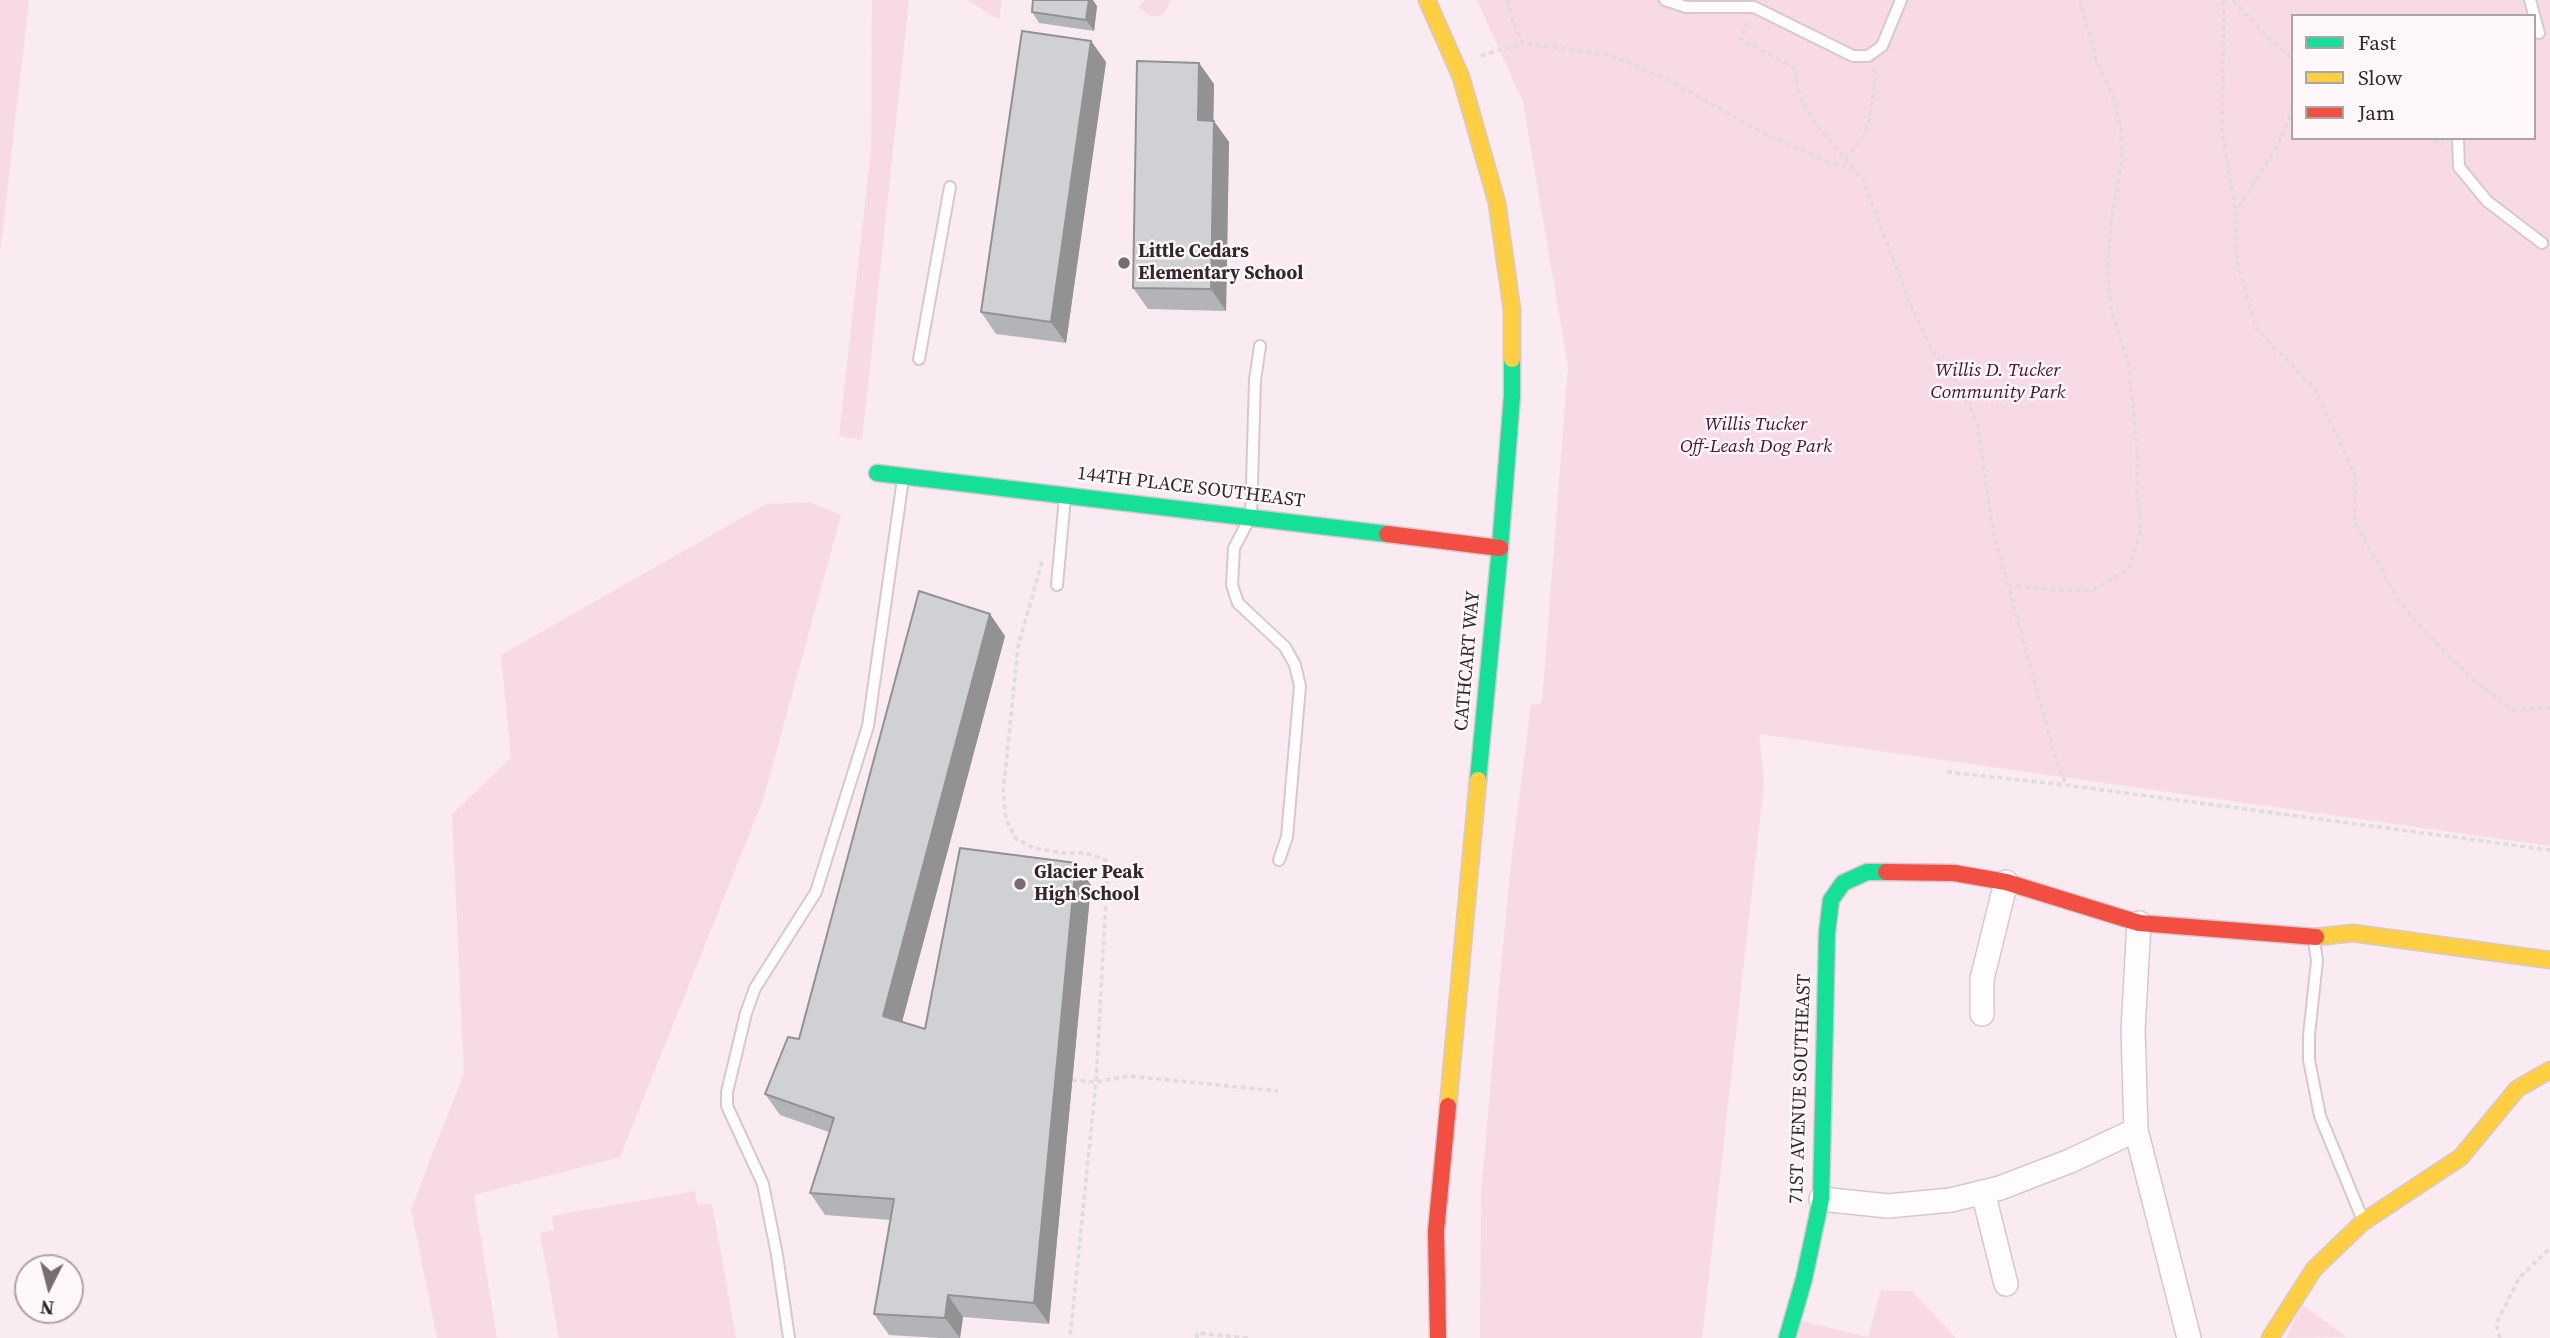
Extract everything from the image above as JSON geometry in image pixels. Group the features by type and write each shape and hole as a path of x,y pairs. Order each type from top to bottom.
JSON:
{"street":[{"name":"CATHCART WAY","path":"1427,0 1461,77 1497,203 1512,310 1512,396 1500,548 1436,1231 1438,1338"},
{"name":"144TH PLACE SOUTHEAST","path":"877,473 1500,548"},
{"name":"71ST AVENUE SOUTHEAST","path":"1787,1338 1804,1279 1821,1199 1827,933 1831,900 1843,883 1867,872 1908,870 1954,873 2006,882"},
{"path":"1982,1014 1982,978 2006,882 2139,923 2314,937 2353,933 2550,960"},
{"path":"2139,923 2133,1030 2136,1130 2189,1338"},
{"path":"2269,1336 2314,1269 2364,1222 2460,1157 2517,1089 2550,1070"},
{"path":"1821,1199 1888,1206 1951,1200 2000,1188 2070,1161 2136,1130"},
{"path":"1983,1192 2006,1284"}],"lane":[{"path":"1665,0 1686,7 1754,7 1853,56 1868,56 1882,46 1901,0"},
{"path":"2458,140 2459,167 2487,201 2542,243"},
{"path":"919,359 950,187"},
{"path":"1260,346 1255,380 1251,516 1234,548 1233,585 1238,603 1285,648 1295,665 1300,686 1287,837 1279,860"},
{"path":"789,1338 763,1184 727,1106 727,1092 746,1013 755,988 816,892 868,726 903,476"},
{"path":"1056,585 1065,494"},
{"path":"2314,937 2317,961 2309,1047 2314,1087 2320,1116 2364,1222"}],"path":[{"path":"1507,0 1522,43"},
{"path":"2008,585 2056,590 2093,590 2129,569 2141,529 2137,446 2129,367 2110,308 2107,266 2122,161 2121,128 2112,94 2096,59 2080,0"},
{"path":"2224,0 2222,129 2235,213 2238,261 2256,328 2315,389 2356,474 2355,523 2399,601 2472,679 2513,710 2550,708"},
{"path":"2233,0 2269,38 2291,56"},
{"path":"1754,7 1740,39 1795,68 1803,103 1821,130 1863,180 1911,306 1932,350 1959,385 1977,421 1993,531 2054,752 2066,785"},
{"path":"1455,64 1522,43 1611,55 1672,82 1760,132 1854,170"},
{"path":"1845,158 1862,139 1869,123 1876,76 1868,56"},
{"path":"2235,213 2280,141 2291,112"},
{"path":"1045,553 1018,647 1003,794 1006,819 1016,839 1034,848 1062,853 1086,853 1108,861 1097,1082 1070,1338"},
{"path":"1947,772 2066,785 2550,849"},
{"path":"1072,1080 1097,1082 1129,1076 1278,1091"},
{"path":"2500,1338 2496,1324 2519,1278 2550,1248"},
{"path":"1197,1338 1198,1333 1248,1338"}],"green space":[{"path":"0,0 29,0 0,253"},
{"path":"872,0 909,0 862,440 839,436 871,150"},
{"path":"967,0 1002,0 999,20"},
{"path":"1145,0 1171,0 1165,12 1159,16 1150,16 1138,7"},
{"name":"Willis D. Tucker Community Park","path":"1477,0 2550,0 2550,846 1759,734 1764,783 1702,1338 1480,1338 1481,1194 1497,1010 1511,863 1531,705 1542,703 1568,366 1523,102"},
{"path":"810,502 841,515 763,800 620,1157 474,1195 497,1338 437,1338 411,1209 464,1073 452,814 511,758 501,655 766,504"},
{"path":"695,1191 697,1205 712,1203 736,1338 559,1338 540,1233 554,1230 552,1216"},
{"path":"1881,1290 1912,1291 1956,1338 1796,1338 1802,1321 1868,1337"},
{"path":"2302,1305 2347,1337 2286,1338"}],"building":[{"path":"1033,0 1089,0 1086,20 1032,12"},
{"path":"1022,31 1091,41 1051,322 981,312"},
{"path":"1137,61 1199,63 1198,120 1214,121 1211,289 1133,288"},
{"path":"919,591 990,614 883,1016 925,1029 960,848 1076,863 1034,1303 948,1295 945,1318 874,1314 894,1199 810,1193 834,1118 765,1094 788,1037 799,1039"}],"traffic: fast":[{"path":"1478,780 1500,548 1512,396 1512,359"},
{"path":"877,473 1387,534"},
{"path":"1787,1338 1804,1279 1821,1199 1827,933 1831,900 1843,883 1867,872 1886,872"}],"traffic: slow":[{"path":"1427,0 1461,77 1497,203 1512,310 1512,359"},
{"path":"1448,1106 1478,780"},
{"path":"2316,937 2353,933 2550,960"},
{"path":"2270,1338 2314,1269 2363,1222 2461,1157 2517,1089 2550,1070"}],"traffic: jam":[{"path":"1387,534 1500,548"},
{"path":"1886,872 1954,873 2006,882 2139,923 2316,937"},
{"path":"1438,1338 1436,1231 1448,1106"}],"place":[{"name":"Little Cedars Elementary School","path":"1124,263"},
{"name":"Glacier Peak High School","path":"1020,884"}],"park label":[{"name":"Willis Tucker Off-Leash Dog Park","path":"1756,436"}]}
